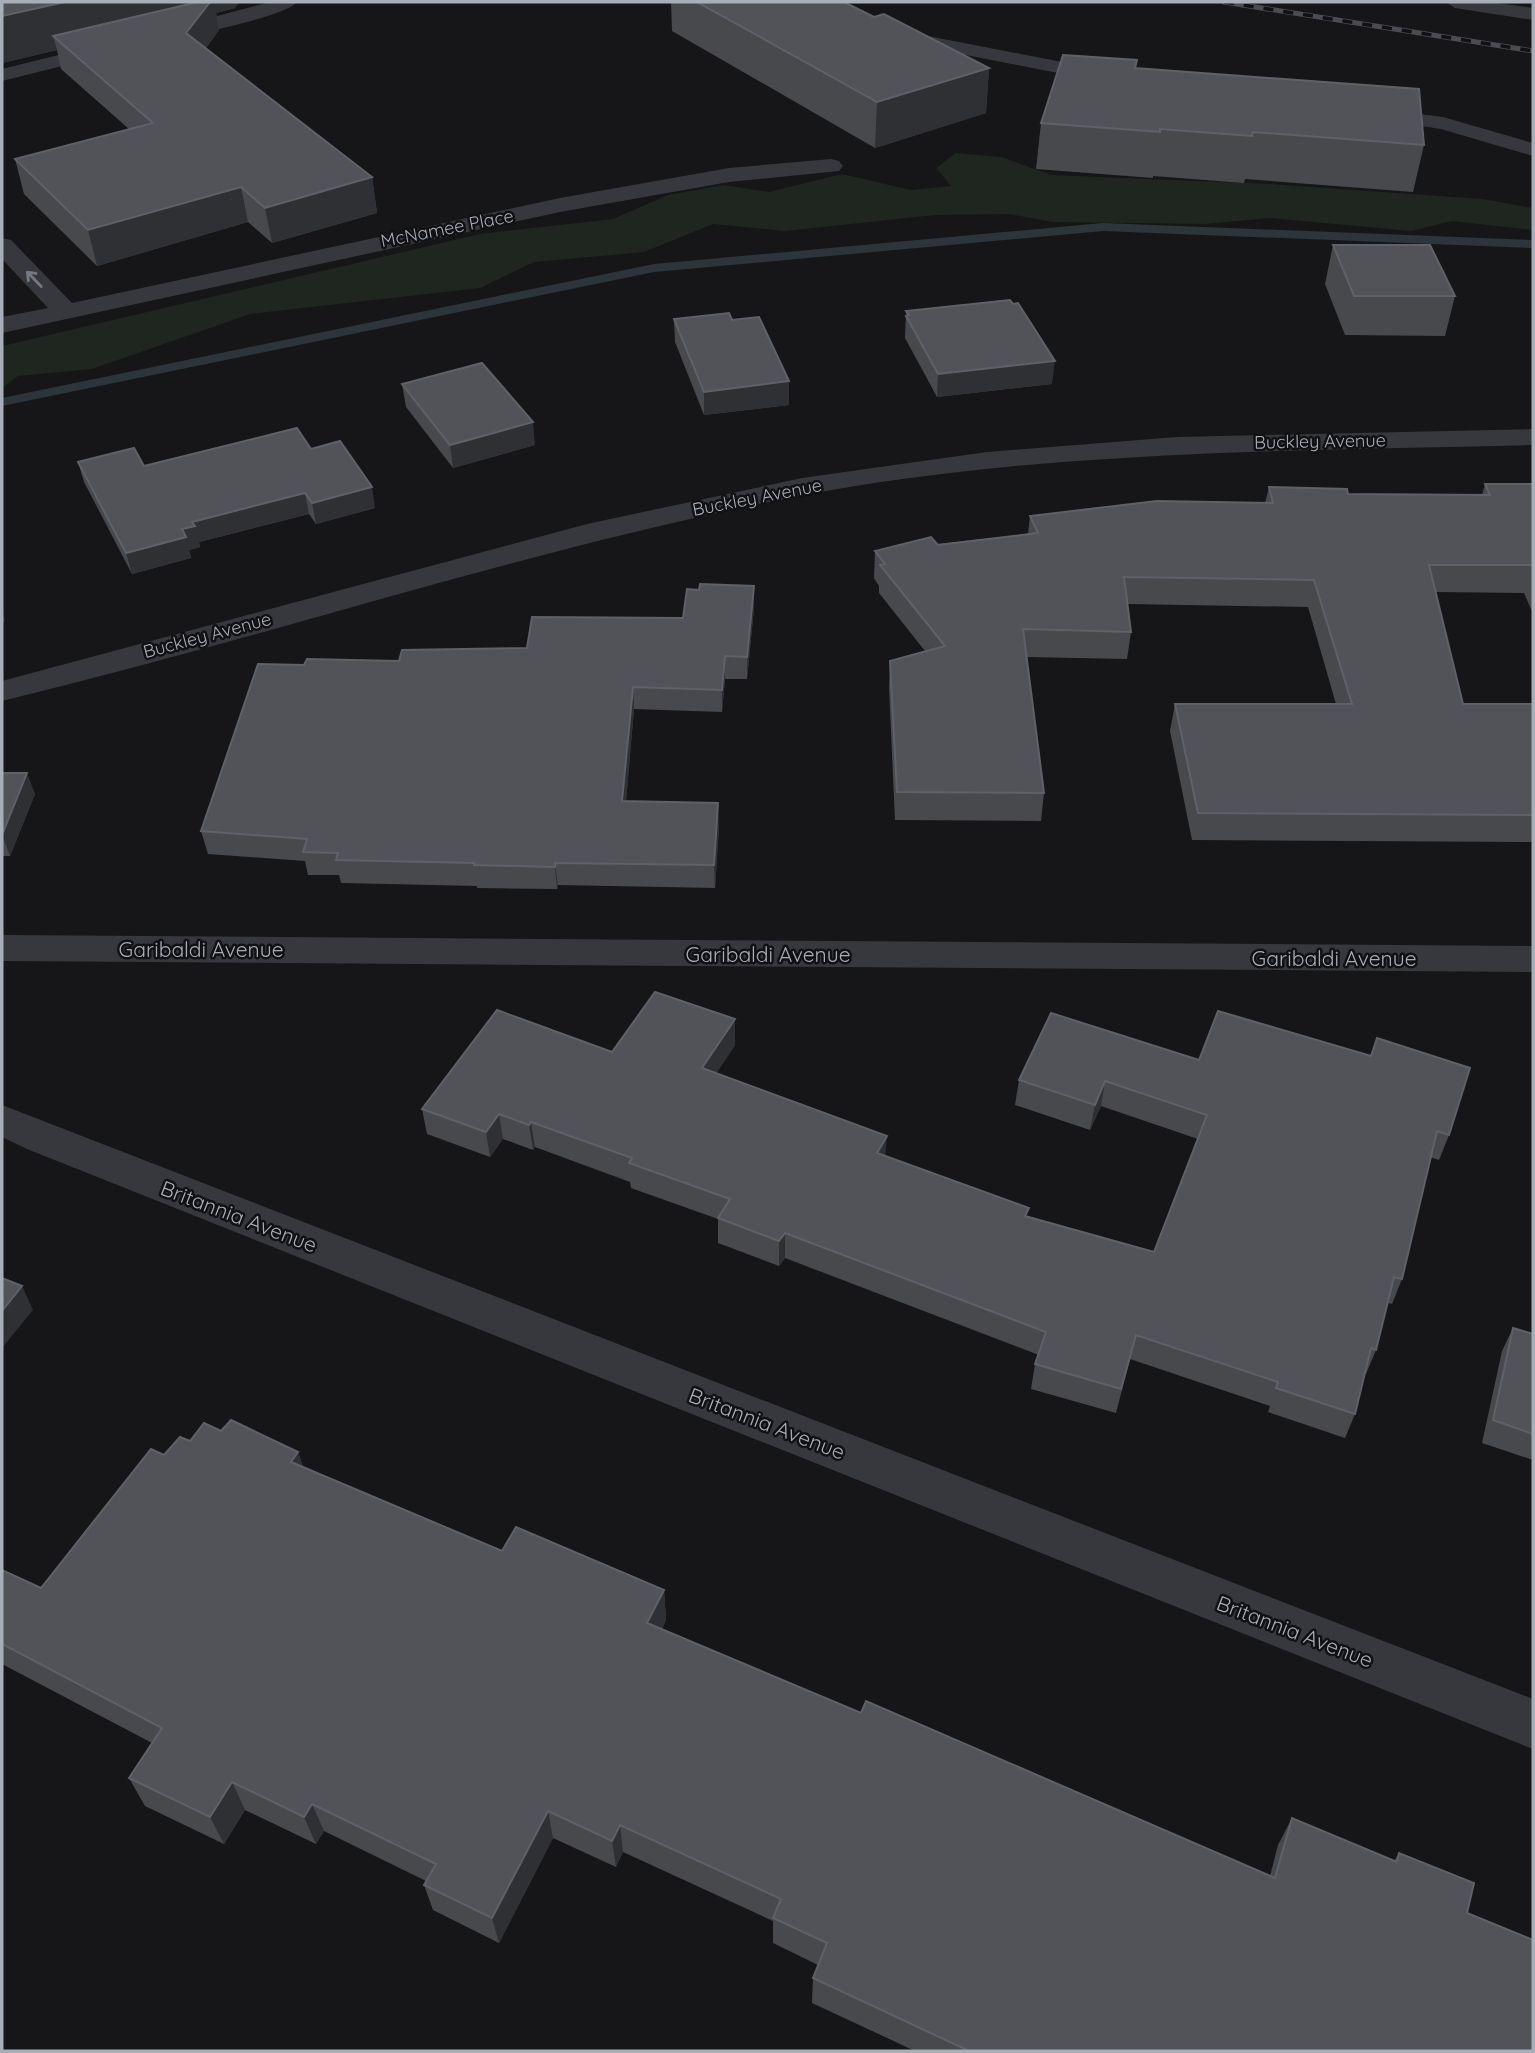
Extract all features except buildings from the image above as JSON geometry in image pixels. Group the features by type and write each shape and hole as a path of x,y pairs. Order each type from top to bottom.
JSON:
{"street":[{"name":"McNamee Place","path":"2,325 412,234 698,179 792,167 831,166"},
{"path":"2,245 66,312"},
{"name":"Buckley Avenue","path":"2,691 597,530 802,487 987,460 1177,445 1533,437"},
{"name":"Garibaldi Avenue","path":"2,948 1533,959"},
{"name":"Britannia Avenue","path":"2,1120 41,1138 1533,1724"}],"lane":[{"path":"151,39 260,12 287,2"},
{"path":"1455,2 1533,14"},
{"path":"902,37 1125,79"},
{"path":"2,75 124,45"},
{"path":"1356,111 1443,123 1533,150"}],"shaded area":[{"path":"956,153 1002,157 1051,175 1270,184 1482,199 1533,208 1533,230 1452,221 1411,231 1270,218 1204,224 1052,222 1009,214 935,215 785,231 713,224 644,252 534,262 480,288 250,314 92,369 18,376 2,388 2,346 480,234 613,219 668,195 724,185 769,192 842,174 911,190 951,186 936,168"}],"waterway":[{"path":"2,402 654,268 1103,227 1533,244"}],"railway":[{"path":"1224,2 1533,51"}]}
